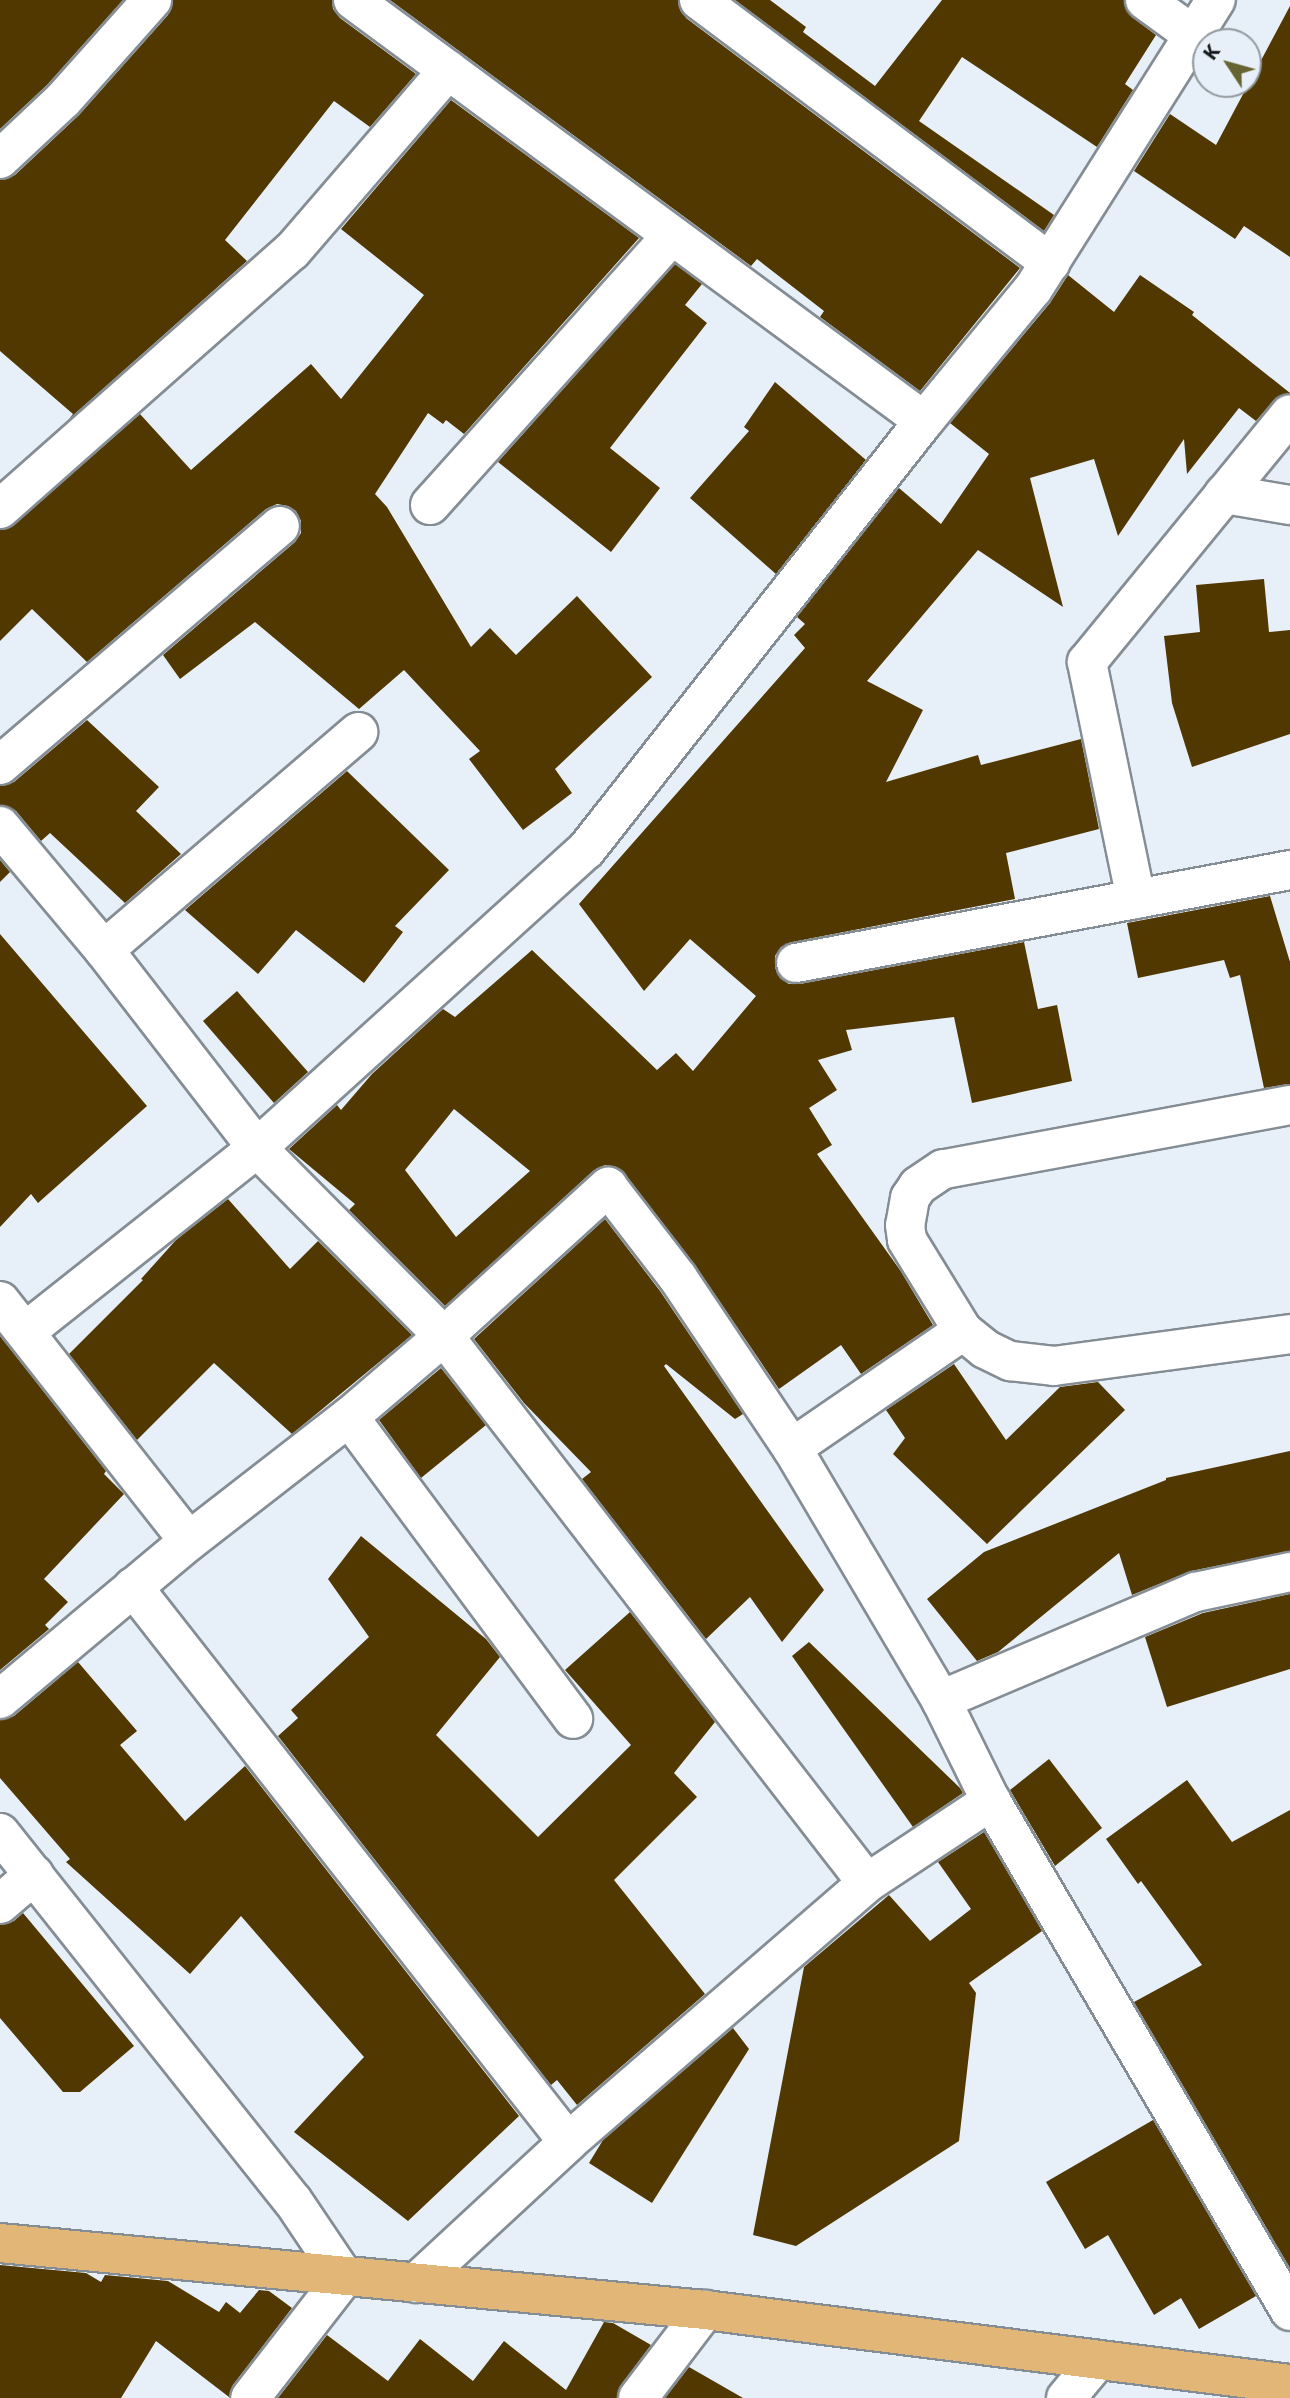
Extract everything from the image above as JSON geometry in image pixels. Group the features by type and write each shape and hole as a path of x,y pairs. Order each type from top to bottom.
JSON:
{"main road":[{"path":"0,2243 705,2310 1096,2362 1265,2388"}],"street":[{"path":"0,159 63,100 152,0"},
{"path":"353,0 923,421"},
{"path":"699,0 1049,263"},
{"path":"1146,0 1192,35"},
{"path":"1198,28 1216,0"},
{"path":"25,1332 257,1148 586,850 923,421 1033,289 1192,38"},
{"path":"0,509 292,250 448,70"},
{"path":"430,505 671,236"},
{"path":"1136,899 1087,662 1290,414"},
{"path":"1224,494 1290,505"},
{"path":"0,765 280,526"},
{"path":"104,950 358,732"},
{"path":"0,826 104,950 257,1148 444,1336 867,1883"},
{"path":"796,963 1290,870"},
{"path":"1290,1105 943,1169 918,1185 905,1212 907,1240 963,1331 985,1349 1010,1361 1054,1366 1290,1335"},
{"path":"0,1699 133,1587 349,1417 444,1336 608,1187 678,1278 792,1448 941,1700 991,1801 1290,2311"},
{"path":"0,1301 190,1541"},
{"path":"792,1448 963,1331"},
{"path":"349,1417 573,1718"},
{"path":"941,1700 1196,1592 1290,1572"},
{"path":"133,1587 568,2142"},
{"path":"416,2283 568,2142 867,1883 991,1801"},
{"path":"0,1833 293,2200 344,2277 250,2398"},
{"path":"0,1904 34,1875"},
{"path":"638,2398 705,2310"},
{"path":"1066,2398 1096,2362"}],"building":[{"path":"0,0 123,0 47,85 0,129"},
{"path":"173,0 332,0 333,9 340,18 416,74 370,127 334,101 225,240 247,261 69,419 73,414 0,351 0,180 15,175 79,115 168,15"},
{"path":"390,0 678,0 686,18 1020,268 920,391 820,317 824,311 757,259 751,266"},
{"path":"735,0 770,0 806,27 803,32 875,86 942,0 1124,0 1132,17 1156,35 1125,84 1133,90 1097,147 962,57 919,121 1054,215 1044,231"},
{"path":"1290,6 1290,257 1244,226 1235,239 1134,171 1170,114 1216,145 1241,98 1262,98 1262,59"},
{"path":"451,100 639,238 464,434 446,420 443,424 428,413 375,494 387,507 471,647 490,628 516,655 577,596 652,677 555,769 572,793 523,830 469,759 480,751 404,670 359,709 255,622 180,679 163,655 295,542 301,533 301,521 296,511 288,506 277,504 266,509 87,662 32,609 0,641 0,530 14,525 140,414 191,470 311,364 341,399 424,295 341,229"},
{"path":"675,264 702,284 685,305 707,323 610,448 660,488 611,552 498,462"},
{"path":"1068,275 1114,312 1140,275 1194,312 1192,315 1290,393 1274,400 1256,421 1239,408 1187,474 1184,439 1118,536 1094,459 1030,478 1063,607 978,550 867,681 923,710 886,782 978,755 981,765 1081,739 1099,829 1006,853 1015,899 792,942 781,947 775,956 775,968 780,978 789,984 800,984 1024,942 1038,1009 1057,1005 1072,1081 972,1103 954,1017 846,1030 852,1050 818,1060 837,1090 809,1108 832,1145 817,1154 900,1270 933,1325 861,1374 841,1345 779,1389 695,1265 625,1174 616,1167 605,1165 593,1171 445,1306 349,1210 355,1204 289,1149 337,1105 341,1110 372,1074 443,1009 455,1017 532,950 657,1070 676,1053 693,1071 756,996 690,939 644,991 579,904 805,648 794,635 805,624 797,617 899,488 941,524 989,454 950,423 1050,303","holes":["454,1109 530,1171 456,1237 405,1170"]},
{"path":"775,382 866,460 776,574 690,498 749,431 744,427"},
{"path":"1264,579 1269,632 1290,630 1290,734 1192,767 1172,703 1164,636 1200,632 1196,585"},
{"path":"87,720 159,787 136,811 181,854 125,903 50,833 41,841 16,811 0,805 0,786 14,782"},
{"path":"347,771 449,870 395,926 403,932 364,983 296,930 258,974 185,910"},
{"path":"0,860 10,872 0,882"},
{"path":"1270,896 1290,962 1290,1084 1264,1088 1240,975 1230,978 1224,960 1138,978 1127,923"},
{"path":"0,934 147,1106 38,1203 31,1194 0,1227"},
{"path":"237,991 308,1072 274,1103 203,1021"},
{"path":"228,1199 290,1269 318,1241 412,1335 292,1434 214,1363 137,1440 69,1354 143,1280 141,1279 176,1240"},
{"path":"605,1219 660,1291 743,1414 735,1419 666,1364 664,1366 824,1590 782,1642 750,1597 706,1639 582,1479 591,1472 524,1403 474,1339"},
{"path":"0,1336 106,1471 104,1474 124,1494 44,1579 68,1602 45,1625 49,1629 0,1670"},
{"path":"954,1364 1006,1440 1060,1387 1098,1382 1125,1410 987,1544 893,1454 905,1438 886,1410"},
{"path":"441,1368 486,1425 421,1478 379,1420"},
{"path":"1290,1451 1290,1551 1191,1571 1132,1595 1119,1553 998,1652 977,1661 927,1599 984,1552 1166,1478"},
{"path":"361,1536 486,1639 500,1657 436,1735 538,1837 631,1745 565,1670 630,1612 715,1722 674,1773 697,1797 614,1880 705,1994 577,2105 557,2080 551,2085 278,1736 298,1718 291,1710 369,1637 328,1579"},
{"path":"1290,1594 1290,1669 1167,1707 1145,1637 1203,1613"},
{"path":"809,1642 963,1793 913,1827 792,1656"},
{"path":"78,1662 137,1731 120,1745 185,1821 245,1766 519,2116 408,2221 294,2132 364,2057 241,1916 190,1974 66,1862 70,1859 0,1778 0,1720 14,1716"},
{"path":"1049,1759 1102,1828 1055,1866 1010,1790"},
{"path":"1187,1780 1232,1842 1290,1810 1290,2268 1134,2002 1202,1965 1141,1881 1138,1884 1106,1839"},
{"path":"984,1832 1042,1931 969,1983 976,1993 959,2141 796,2246 753,2235 804,1967 889,1895 930,1941 971,1909 938,1862"},
{"path":"23,1913 134,2046 80,2092 63,2092 0,2018 0,1925 14,1921"},
{"path":"733,2028 749,2049 652,2203 589,2163 603,2140"},
{"path":"1153,2120 1256,2296 1199,2329 1181,2298 1154,2315 1108,2235 1085,2249 1046,2182"},
{"path":"0,2265 86,2273 101,2282 105,2275 168,2281 219,2312 226,2302 240,2313 259,2290 269,2291 292,2308 233,2385 229,2397 156,2341 121,2398 0,2398"},
{"path":"604,2322 613,2323 651,2345 621,2385 617,2398 278,2398 327,2335 388,2381 420,2339 473,2381 504,2341 566,2390"},
{"path":"689,2367 743,2398 665,2398"}]}
